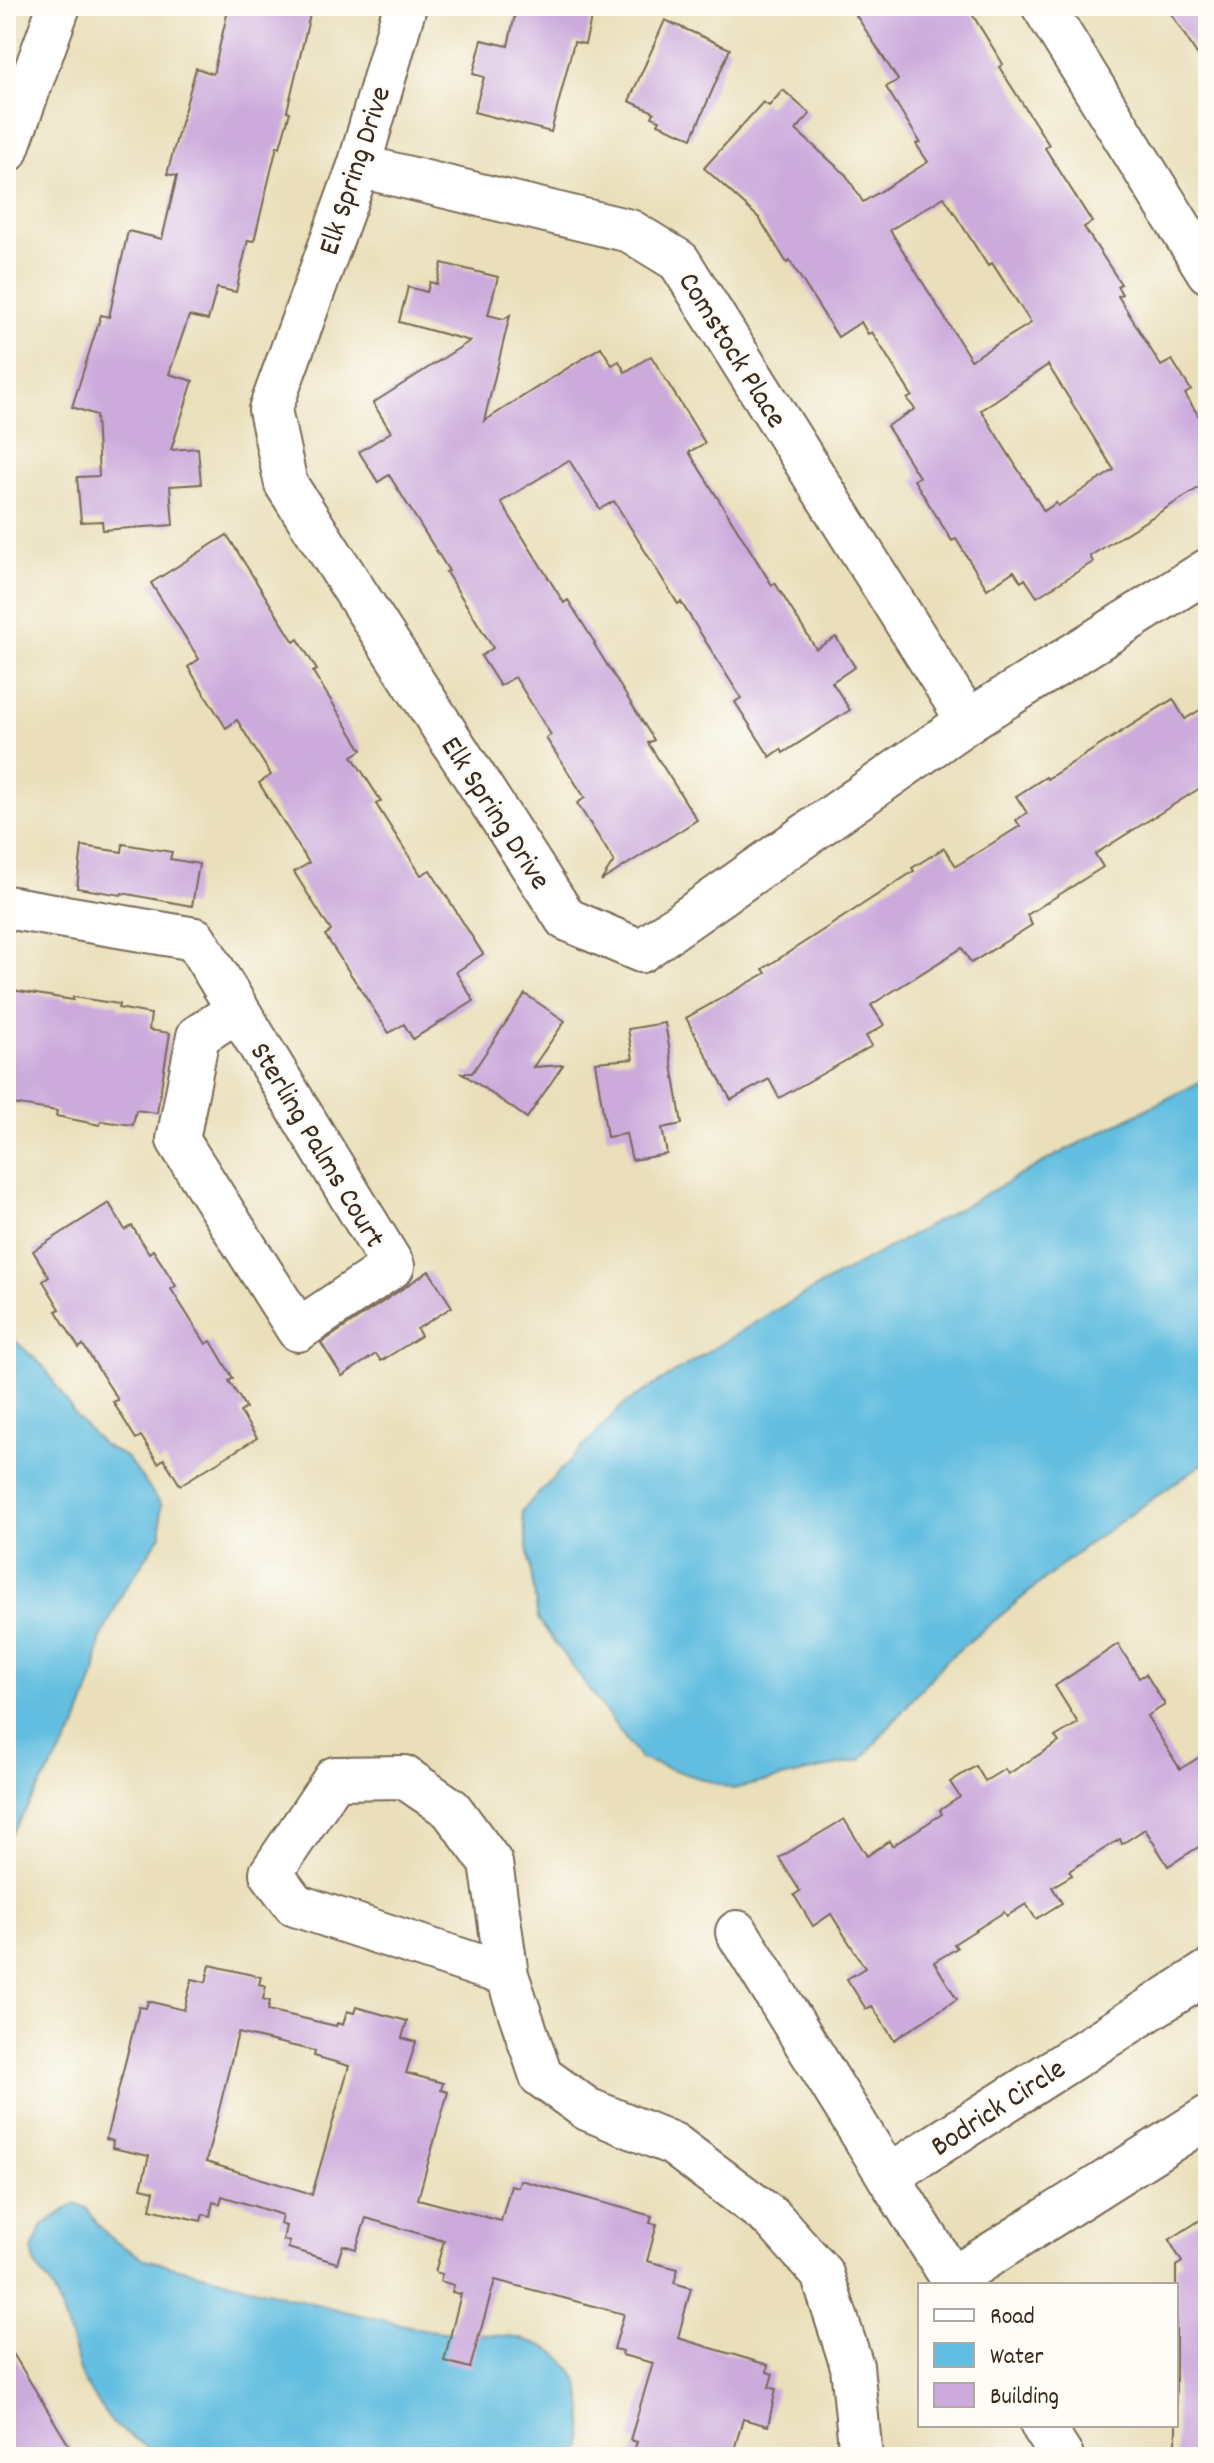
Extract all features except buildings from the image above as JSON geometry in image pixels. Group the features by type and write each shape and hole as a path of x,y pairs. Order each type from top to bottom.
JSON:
{"street":[{"path":"6,152 59,6"},
{"name":"Elk Spring Drive","path":"405,6 359,166 270,410 286,484 566,919 641,951 968,721 1208,570"},
{"path":"1043,6 1208,272"},
{"name":"Comstock Place","path":"359,166 630,231 679,261 968,721"},
{"name":"Sterling Palms Court","path":"6,907 195,939 238,1010 393,1266 298,1330 178,1140 198,1036 238,1010"},
{"path":"507,1975 295,1905 271,1873 335,1778 404,1777 451,1809 491,1863 507,1975 541,2076 587,2109 673,2144 773,2219 822,2274 852,2366 861,2457"},
{"path":"737,1932 954,2282 1208,2117"},
{"name":"Bodrick Circle","path":"888,2176 1208,1972"},
{"path":"1043,2427 1062,2457"}],"water":[{"path":"1208,1078 1208,1460 1084,1547 943,1663 861,1760 733,1789 640,1759 538,1619 522,1511 624,1404 772,1312 1062,1152"},
{"path":"12,1338 44,1367 77,1418 103,1445 127,1458 161,1504 161,1535 123,1592 100,1640 95,1675 76,1728 6,1842 6,1339"},
{"path":"74,2204 87,2208 112,2238 145,2259 388,2322 439,2332 507,2337 540,2344 565,2362 579,2386 584,2414 580,2457 161,2457 113,2424 98,2404 83,2380 61,2308 50,2284 36,2266 32,2249 43,2225"}]}
